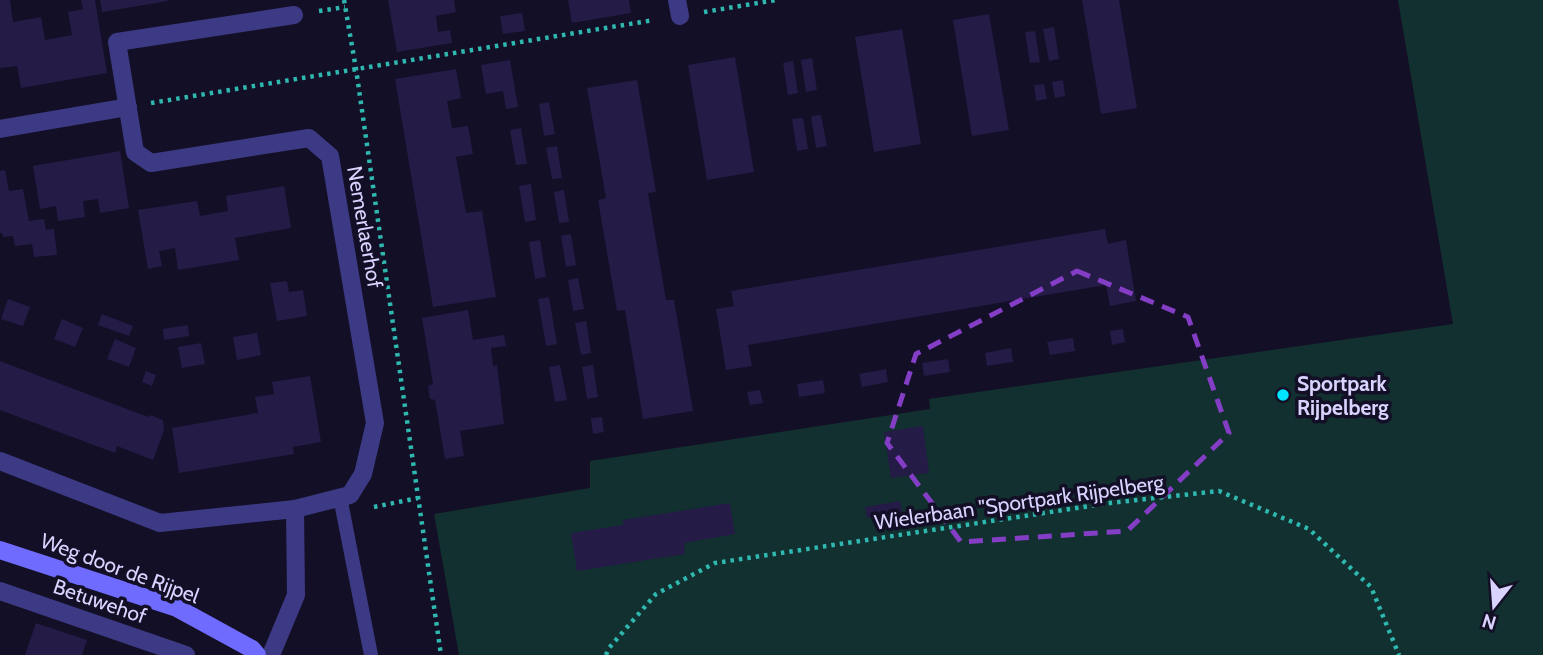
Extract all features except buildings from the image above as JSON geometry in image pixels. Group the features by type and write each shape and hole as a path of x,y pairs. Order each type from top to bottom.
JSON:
{"street":[{"name":"Nemerlaerhof","path":"294,15 117,42 135,152 151,163 309,138 330,156 375,423 363,474 341,505"},
{"path":"0,129 128,107"},
{"path":"0,461 160,523 341,505"},
{"path":"271,655 296,595 295,509"},
{"name":"Weg door de Rijpel","path":"0,550 177,608 252,649 257,655"},
{"name":"Betuwehof","path":"0,591 186,655"}],"lane":[{"path":"341,505 370,655"}],"path":[{"path":"344,0 441,655"},
{"path":"128,107 356,69 678,8 776,0"},
{"name":"Wielerbaan \"Sportpark Rijpelberg","path":"606,655 608,648 656,594 715,563 1097,505 1219,491 1309,529 1371,587 1399,655"},
{"path":"341,505 418,498"}],"highlighted area":[{"path":"1077,271 1188,317 1229,433 1127,531 961,542 887,443 916,354"}],"green space":[{"name":"Sportpark Rijpelberg","path":"1398,0 1543,0 1543,655 459,655 434,514 590,488 590,461 930,409 929,399 1453,324"}],"place":[{"name":"Sportpark Rijpelberg","path":"1283,395"}]}
